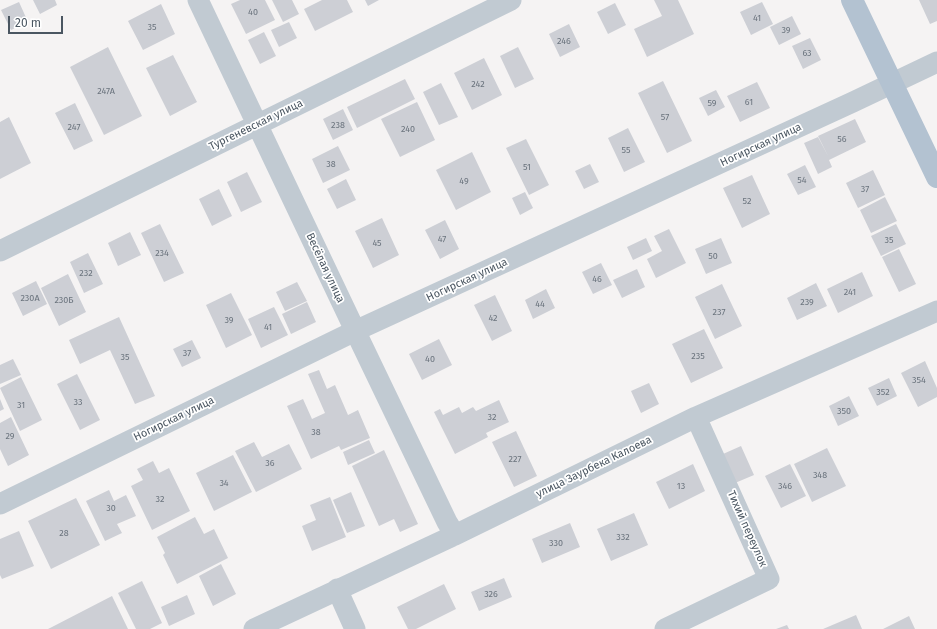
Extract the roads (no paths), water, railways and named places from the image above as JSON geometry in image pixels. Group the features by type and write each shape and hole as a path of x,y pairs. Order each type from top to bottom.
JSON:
{"main road":[{"path":"852,0 937,177"}],"street":[{"name":"Весёлая улица","path":"198,0 355,331 447,522 455,535"},
{"name":"Тургеневская улица","path":"0,251 511,0"},
{"name":"Ногирская улица","path":"0,504 355,331 937,62"},
{"name":"улица Заурбека Калоева","path":"254,629 455,535 696,417 937,311"},
{"name":"Тихий переулок","path":"665,629 769,578 696,417"},
{"path":"337,589 355,629"}]}
